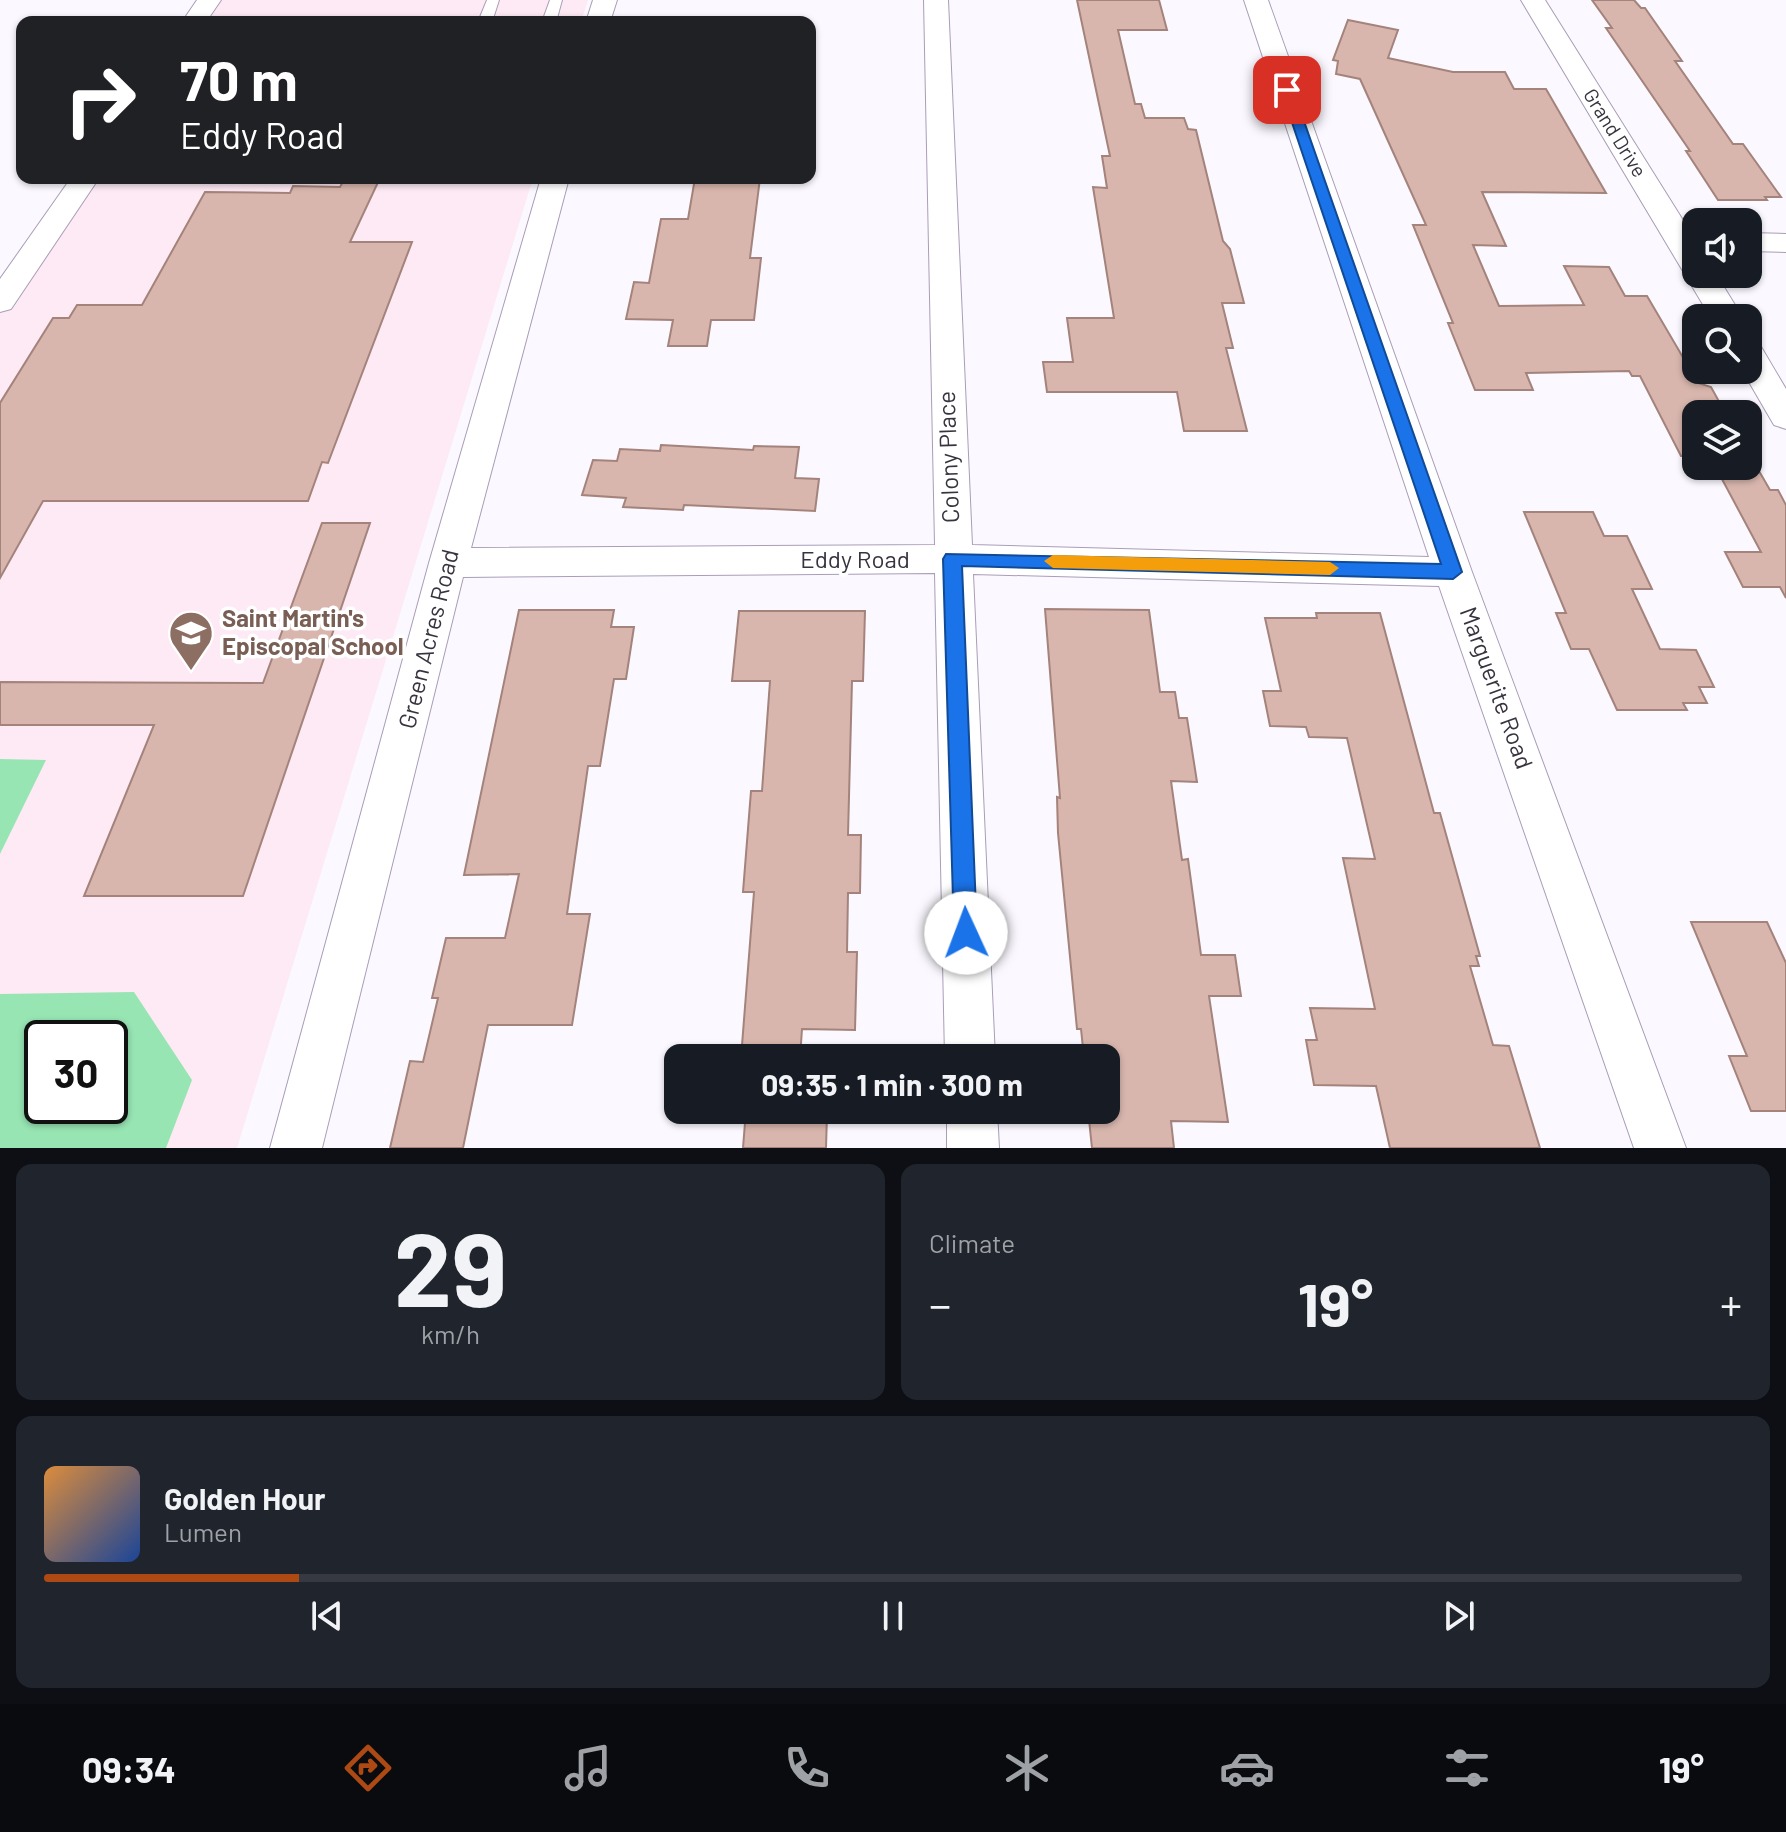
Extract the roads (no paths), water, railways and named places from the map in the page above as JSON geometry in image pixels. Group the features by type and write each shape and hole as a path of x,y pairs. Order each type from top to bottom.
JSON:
{"street":[{"name":"Colony Place","path":"936,0 969,1044"},
{"name":"Marguerite Road","path":"1256,0 1453,572 1660,1148"},
{"name":"Grand Drive","path":"1533,0 1682,235"},
{"path":"0,302 10,271 80,184"},
{"name":"Green Acres Road","path":"296,1148 448,563 553,184"},
{"path":"1762,242 1786,243"},
{"path":"1762,377 1786,417"},
{"name":"Eddy Road","path":"448,563 952,559 1453,572"},
{"path":"972,1124 973,1148"}],"place":[{"name":"Saint Martin's Episcopal School","path":"191,672"}]}
